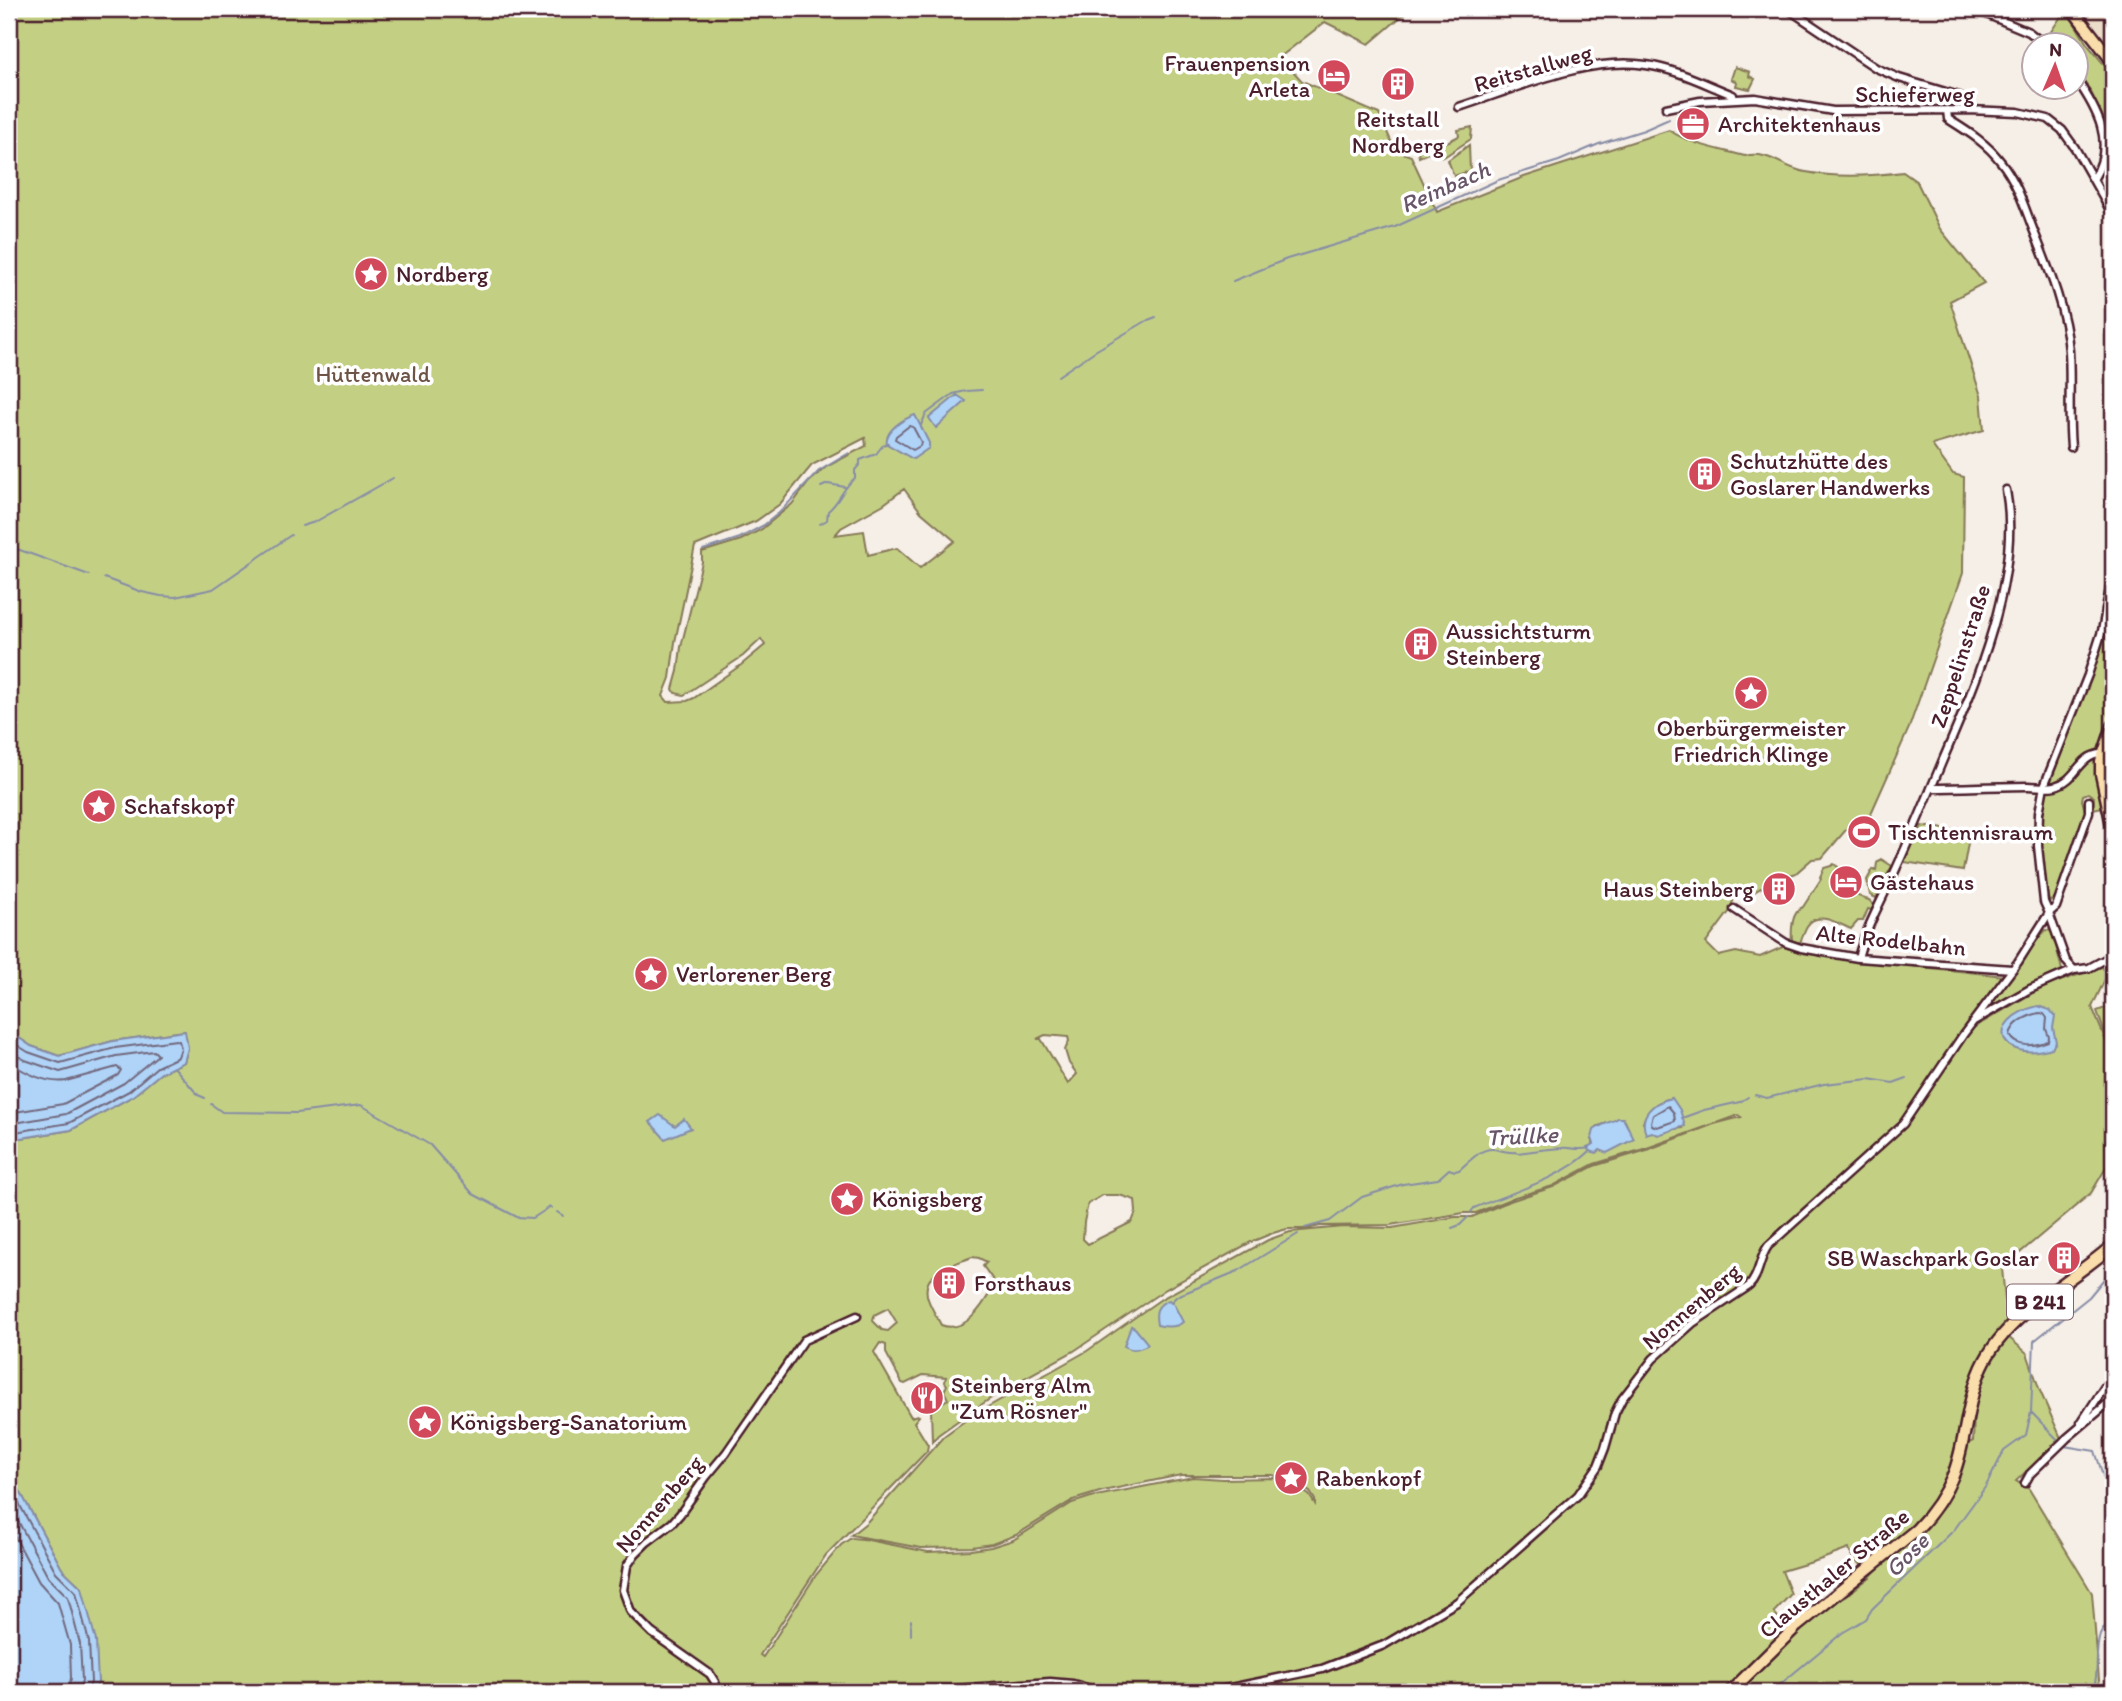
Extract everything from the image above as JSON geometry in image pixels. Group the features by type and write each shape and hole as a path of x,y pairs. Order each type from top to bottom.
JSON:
{"main road":[{"path":"2072,9 2113,62"},
{"path":"2113,726 2109,753 2101,761 2101,774 2113,830"},
{"name":"Clausthaler Straße","path":"1730,1692 1797,1626 1906,1539 1930,1516 1954,1473 1975,1385 1994,1344 2023,1315 2113,1245"}],"street":[{"path":"1788,9 1876,68 1899,78 1959,96 1968,110"},
{"path":"1974,9 2029,32"},
{"name":"Reitstallweg","path":"1459,107 1553,76 1613,65 1647,65 1672,71 1733,94 1734,99"},
{"name":"Schieferweg","path":"1666,108 1700,101 1776,100 1840,112 1968,110 2018,112 2048,119 2062,130 2094,178 2113,215"},
{"path":"2090,101 2097,113 2105,150 2094,178"},
{"path":"1947,110 1948,118 1988,147 2009,173 2042,251 2063,318 2069,351 2068,415 2071,447"},
{"name":"Zeppelinstraße","path":"1857,958 1969,698 1993,626 2009,547 2010,514 2006,490"},
{"path":"2074,970 2066,961 2043,902 2038,846 2039,813 2043,786 2088,675 2102,631 2113,572"},
{"path":"1931,788 2058,786 2092,755 2109,753"},
{"path":"1971,1023 2012,969 2049,913 2056,907 2089,812 2089,801"},
{"name":"Alte Rodelbahn","path":"1734,909 1790,944 1857,958 2012,969"},
{"name":"Nonnenberg","path":"1211,1692 1322,1669 1384,1645 1457,1602 1578,1495 1598,1466 1615,1413 1633,1383 1653,1359 1693,1323 1749,1286 1755,1280 1763,1252 1768,1245 1903,1124 1971,1023 2030,989 2074,970 2089,968 2113,955"},
{"name":"Nonnenberg","path":"718,1692 710,1674 652,1633 631,1612 623,1590 627,1566 647,1542 680,1514 804,1340 857,1316"},
{"path":"2076,1431 2113,1374"},
{"path":"2025,1483 2030,1474 2067,1438 2113,1399"},
{"path":"916,1692 1050,1682 1073,1684 1101,1692"}],"shaded area":[{"path":"2081,9 2113,9 2113,52"}],"green space":[{"name":"Hüttenwald","path":"9,9 1410,9 1369,44 1325,22 1280,57 1302,81 1379,114 1395,150 1411,156 1437,212 1524,177 1669,130 1706,146 1745,156 1762,156 1806,172 1855,176 1903,172 1917,182 1940,229 1984,283 1950,301 1981,396 1984,430 1932,445 1953,474 1964,477 1963,573 1909,728 1869,818 1856,818 1822,858 1812,859 1796,873 1771,882 1749,895 1742,890 1706,943 1719,956 1736,952 1760,957 1787,945 1847,959 2005,976 1966,1025 1968,1031 2051,984 2102,967 2108,973 2092,1007 2113,1058 2113,1156 2091,1193 2002,1268 2007,1322 1981,1356 1974,1370 1949,1471 1933,1501 1903,1535 1862,1565 1855,1561 1849,1549 1782,1571 1791,1594 1774,1612 1787,1629 1725,1692 93,1692 98,1683 82,1588 62,1569 9,1471 9,1140 71,1130 133,1096 161,1073 184,1062 188,1048 184,1031 113,1041 59,1056 31,1046 9,1031 9,563 15,561 15,540 9,535","holes":["865,438 866,446 826,467 809,482 792,504 762,529 741,540 702,552 702,562 681,647 673,689 675,693 684,695 743,656 761,639 765,645 694,698 668,702 663,696 670,678 695,546 756,521 780,504 812,465","904,489 921,512 955,541 920,568 897,548 868,555 864,531 835,535 841,528 884,504","1045,1035 1068,1037 1065,1050 1069,1063 1077,1074 1068,1084 1041,1039 1037,1039","1672,1098 1683,1128 1655,1134 1643,1123 1650,1109","1738,1115 1741,1117 1594,1166 1553,1187 1472,1217 1455,1217 1392,1228 1343,1227 1290,1232 1268,1240 1161,1299 1087,1351 970,1417 944,1436 866,1523 851,1535 921,1548 992,1544 1016,1535 1073,1500 1181,1475 1273,1475 1310,1492 1315,1504 1309,1495 1274,1478 1193,1477 1072,1503 1013,1540 991,1547 928,1552 851,1538 841,1545 816,1575 763,1657 760,1655 826,1555 927,1451 928,1445 914,1422 919,1416 911,1417 874,1352 880,1343 886,1345 886,1353 902,1383 923,1375 946,1377 947,1385 944,1391 948,1399 931,1409 932,1442 938,1435 1010,1386 1074,1351 1166,1289 1251,1242 1287,1229 1390,1225 1476,1213 1515,1197 1553,1186 1594,1164","1625,1121 1633,1139 1603,1150 1593,1145 1592,1138 1598,1126","1103,1195 1119,1195 1135,1200 1136,1212 1132,1222 1088,1244 1083,1239 1088,1204","972,1257 987,1262 983,1266 998,1287 992,1289 972,1317 958,1326 950,1327 941,1325 929,1302 927,1289 933,1276","888,1308 897,1323 888,1331 882,1330 873,1321 874,1315"]},
{"path":"2066,9 2080,32 2051,32"},
{"path":"2090,48 2113,75 2113,202 2103,186 2109,169 2109,144 2103,117 2090,90"},
{"path":"1735,67 1750,72 1749,76 1755,79 1750,89 1736,86 1737,82 1731,79"},
{"path":"1472,127 1471,139 1444,157 1428,153 1419,157 1418,151 1449,141 1459,136 1458,130"},
{"path":"1469,145 1470,171 1454,176 1448,160"},
{"path":"2113,592 2113,717 2101,749 2088,755 2057,784 2049,784 2047,782 2099,654"},
{"path":"2098,756 2103,807 2093,809 2094,797 2088,793 2083,795 2085,811 2056,896 2051,901 2047,900 2040,841 2046,791 2069,782"},
{"path":"1921,826 1970,832 1963,871 1904,862 1916,834 1920,834"},
{"path":"1881,859 1892,866 1886,877 1880,874 1875,885 1881,889 1876,898 1870,895 1867,880"},
{"path":"1834,864 1847,873 1840,873 1836,880 1869,900 1874,905 1872,910 1868,909 1863,921 1858,921 1851,929 1828,920 1816,919 1807,926 1800,943 1792,941 1792,926 1796,913 1821,879 1824,868"},
{"path":"2046,930 2053,934 2062,970 1991,1009 1988,1006 2029,948"},
{"path":"2113,1005 2113,1041 2108,1042 2097,1011"},
{"path":"2007,1336 2027,1353 2061,1438 2016,1481 2029,1489 2092,1593 2100,1692 1735,1692 1832,1602 1846,1596 1870,1577 1933,1518 1953,1488 1965,1445 1973,1441 1977,1392 1991,1358"}],"water":[{"path":"957,395 966,401 936,428 929,418"},
{"path":"915,415 929,448 913,459 887,444 887,439 895,426"},
{"path":"2038,1006 2050,1010 2055,1016 2053,1028 2056,1042 2052,1048 2033,1051 2019,1050 2009,1045 2004,1038 2004,1029 2010,1020 2021,1012"},
{"path":"9,1031 31,1046 59,1056 113,1041 185,1031 188,1048 184,1062 161,1073 133,1096 71,1130 9,1140"},
{"path":"1672,1098 1680,1110 1685,1126 1658,1135 1652,1132 1646,1134 1644,1121 1649,1110"},
{"path":"660,1115 675,1126 684,1119 691,1128 665,1139 650,1122"},
{"path":"1623,1118 1634,1139 1607,1153 1600,1150 1597,1153 1589,1151 1587,1147 1594,1144 1594,1130"},
{"path":"1169,1300 1183,1322 1167,1327 1157,1325 1157,1310"},
{"path":"1131,1326 1148,1344 1136,1349 1124,1346"},
{"path":"9,1471 62,1569 82,1588 96,1641 98,1683 93,1692 9,1692"}],"waterway":[{"name":"Reinbach","path":"1233,281 1287,259 1395,227 1498,180 1559,161 1669,119"},
{"name":"Reinbach","path":"1058,376 1095,351 1156,317"},
{"name":"Reinbach","path":"921,425 926,414 953,394 982,390"},
{"name":"Reinbach","path":"820,524 827,520 828,511 855,478 855,470 860,460 876,454 888,443"},
{"path":"703,550 740,538 764,525 819,471 849,453"},
{"path":"302,526 315,522 393,478"},
{"path":"821,487 828,484 845,487"},
{"path":"104,578 161,596 175,597 213,589 291,535"},
{"path":"17,549 89,575"},
{"path":"174,1067 198,1095 205,1098"},
{"name":"Trüllke","path":"1755,1095 1767,1098 1824,1084 1869,1079 1893,1083 1907,1078"},
{"name":"Trüllke","path":"1682,1118 1740,1102 1748,1097"},
{"path":"211,1104 222,1112 297,1113 361,1105 430,1145 473,1194 517,1217 533,1218 552,1208"},
{"name":"Trüllke","path":"1305,1228 1330,1221 1362,1197 1403,1184 1438,1179 1449,1169 1459,1170 1488,1149 1518,1153 1589,1148"},
{"path":"1471,1212 1474,1208 1551,1177 1579,1161 1590,1151"},
{"path":"557,1212 563,1216"},
{"path":"1452,1228 1468,1217"},
{"name":"Trüllke","path":"1171,1302 1177,1296 1238,1271 1298,1234"},
{"path":"2060,1442 2031,1412 2034,1341 2089,1297 2113,1268"},
{"name":"Gose","path":"1771,1692 1842,1633 1866,1619 1872,1609 1954,1530 1986,1486 2004,1451 2026,1435 2031,1412"},
{"path":"2064,1446 2095,1451 2113,1506"},
{"path":"2092,1692 2100,1635 2113,1616"},
{"path":"911,1625 911,1635"}],"place":[{"name":"Frauenpension Arleta","path":"1334,76"},
{"name":"Reitstall Nordberg","path":"1398,84"},
{"name":"Architektenhaus","path":"1693,124"},
{"name":"Nordberg","path":"371,274"},
{"name":"Schutzhütte des Goslarer Handwerks","path":"1705,474"},
{"name":"Aussichtsturm Steinberg","path":"1421,644"},
{"name":"Oberbürgermeister Friedrich Klinge","path":"1751,693"},
{"name":"Schafskopf","path":"99,806"},
{"name":"Tischtennisraum","path":"1864,832"},
{"name":"Gästehaus","path":"1846,882"},
{"name":"Haus Steinberg","path":"1779,889"},
{"name":"Verlorener Berg","path":"651,974"},
{"name":"Königsberg","path":"847,1199"},
{"name":"SB Waschpark Goslar","path":"2064,1258"},
{"name":"Forsthaus","path":"949,1283"},
{"name":"Steinberg Alm \"Zum Rösner\"","path":"927,1398"},
{"name":"Königsberg-Sanatorium","path":"425,1422"},
{"name":"Rabenkopf","path":"1291,1478"}]}
